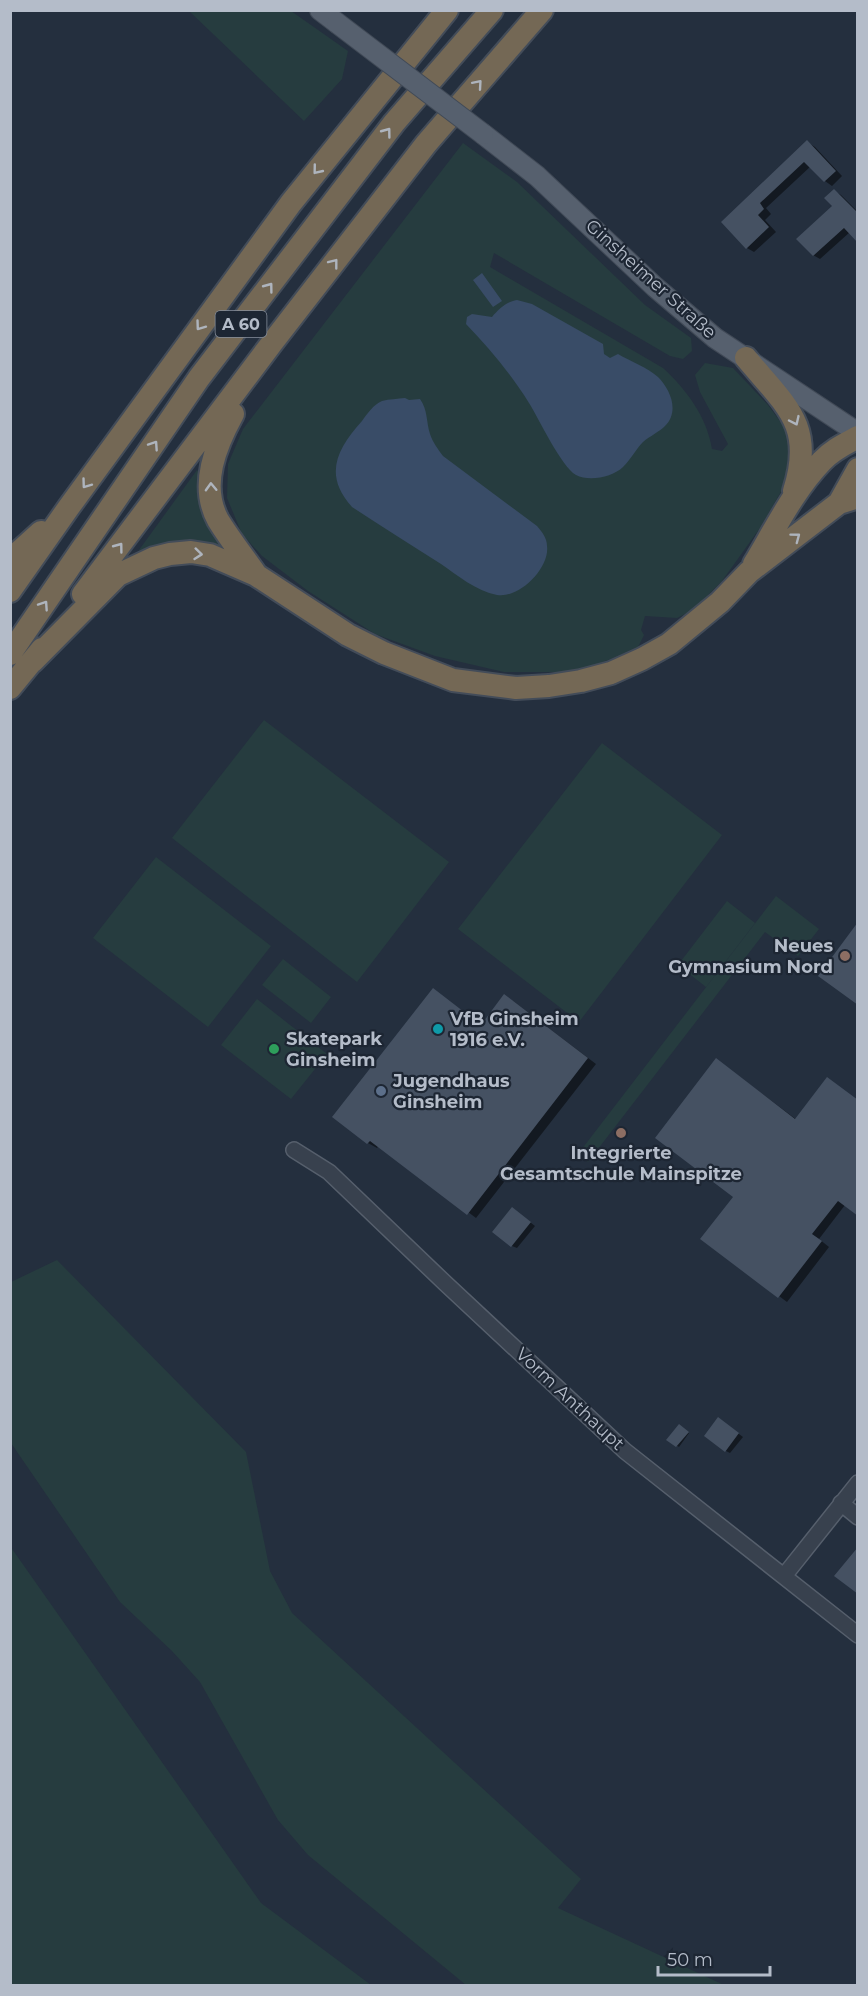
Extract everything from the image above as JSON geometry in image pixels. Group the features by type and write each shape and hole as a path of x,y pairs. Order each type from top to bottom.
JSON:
{"highway":[{"name":"A 60","path":"10,654 200,378 394,123 492,10"},
{"path":"10,688 33,661 272,343 426,144 542,10"},
{"name":"A 60","path":"10,591 291,203 441,16"},
{"path":"256,575 218,519 213,506 211,467 218,442 272,343"},
{"path":"746,358 789,409 799,430 802,454 799,476 790,502"},
{"path":"749,572 790,502 823,460 858,435"},
{"path":"33,661 118,576 154,558 191,552 210,555 256,575 317,616 384,653 453,680 516,688 581,681 611,673 642,659 669,644 693,626 749,572 848,500 858,469"},
{"path":"10,560 69,507"}],"main road":[{"name":"Ginsheimer Straße","path":"320,10 537,176 655,287 715,338 858,435"}],"street":[{"name":"Vorm Anthaupt","path":"294,1150 329,1172 625,1451 858,1635"},
{"path":"784,1576 858,1483"},
{"path":"842,1503 858,1517"}],"green space":[{"path":"189,11 291,11 348,51 342,79 304,121"},
{"path":"463,143 517,182 645,305 691,338 692,351 683,359 670,356 494,253 490,267 663,368 694,404 705,426 712,449 722,451 728,444 700,392 695,375 705,363 733,368 768,405 785,428 791,453 786,483 760,528 722,581 693,610 677,618 645,616 641,630 644,635 638,647 575,672 504,672 435,656 375,634 308,591 262,556 242,534 227,498 228,464 243,429"},
{"path":"197,470 202,474 237,559 142,554 139,550"},
{"path":"264,720 449,862 357,982 172,838"},
{"path":"602,743 722,835 579,1022 458,929"},
{"path":"156,857 271,946 208,1027 93,938"},
{"path":"776,896 819,929 798,956 765,932 588,1162 578,1154"},
{"path":"727,901 755,923 706,987 678,965"},
{"path":"283,959 331,997 311,1023 262,985"},
{"name":"Skatepark Ginsheim","path":"257,999 327,1054 291,1099 221,1045"},
{"path":"57,1260 246,1452 270,1571 292,1613 581,1879 558,1908 724,1985 466,1985 308,1855 278,1820 200,1682 172,1651 120,1602 11,1443 11,1282"},
{"path":"10,1546 261,1903 371,1985 11,1985"}],"water":[{"path":"482,273 502,301 493,307 473,280"},
{"path":"517,300 532,304 603,344 604,354 610,358 618,354 649,371 658,377 666,388 673,407 669,420 663,428 643,442 619,471 607,476 587,478 576,475 570,470 515,382 466,324 467,317 472,314 492,317 503,306"},
{"path":"420,399 431,437 443,456 537,526 544,535 547,555 544,564 531,580 515,592 497,595 474,586 352,507 343,495 336,473 340,452 346,442 376,404 385,400"}],"building":[{"path":"807,140 836,171 824,182 804,162 760,203 764,209 758,215 769,227 746,249 721,222"},
{"path":"834,189 858,213 858,243 844,228 813,256 796,239 832,206 824,198"},
{"name":"Neues Gymnasium Nord","path":"858,922 858,1005 818,976"},
{"path":"433,988 481,1025 504,994 588,1058 467,1215 370,1141 367,1144 332,1117"},
{"path":"716,1058 795,1119 827,1077 858,1100 858,1216 838,1201 812,1234 822,1241 778,1298 700,1239 733,1197 655,1138"},
{"path":"512,1207 531,1222 511,1247 492,1232"},
{"path":"718,1417 739,1433 725,1452 704,1436"},
{"path":"679,1424 689,1432 676,1447 666,1440"},
{"path":"858,1547 858,1594 834,1576"}],"place":[{"name":"Neues Gymnasium Nord","path":"845,956"},
{"name":"VfB Ginsheim 1916 e.V.","path":"438,1029"},
{"name":"Skatepark Ginsheim","path":"274,1049"},
{"name":"Jugendhaus Ginsheim","path":"381,1091"},
{"name":"Integrierte Gesamtschule Mainspitze","path":"621,1133"}]}
